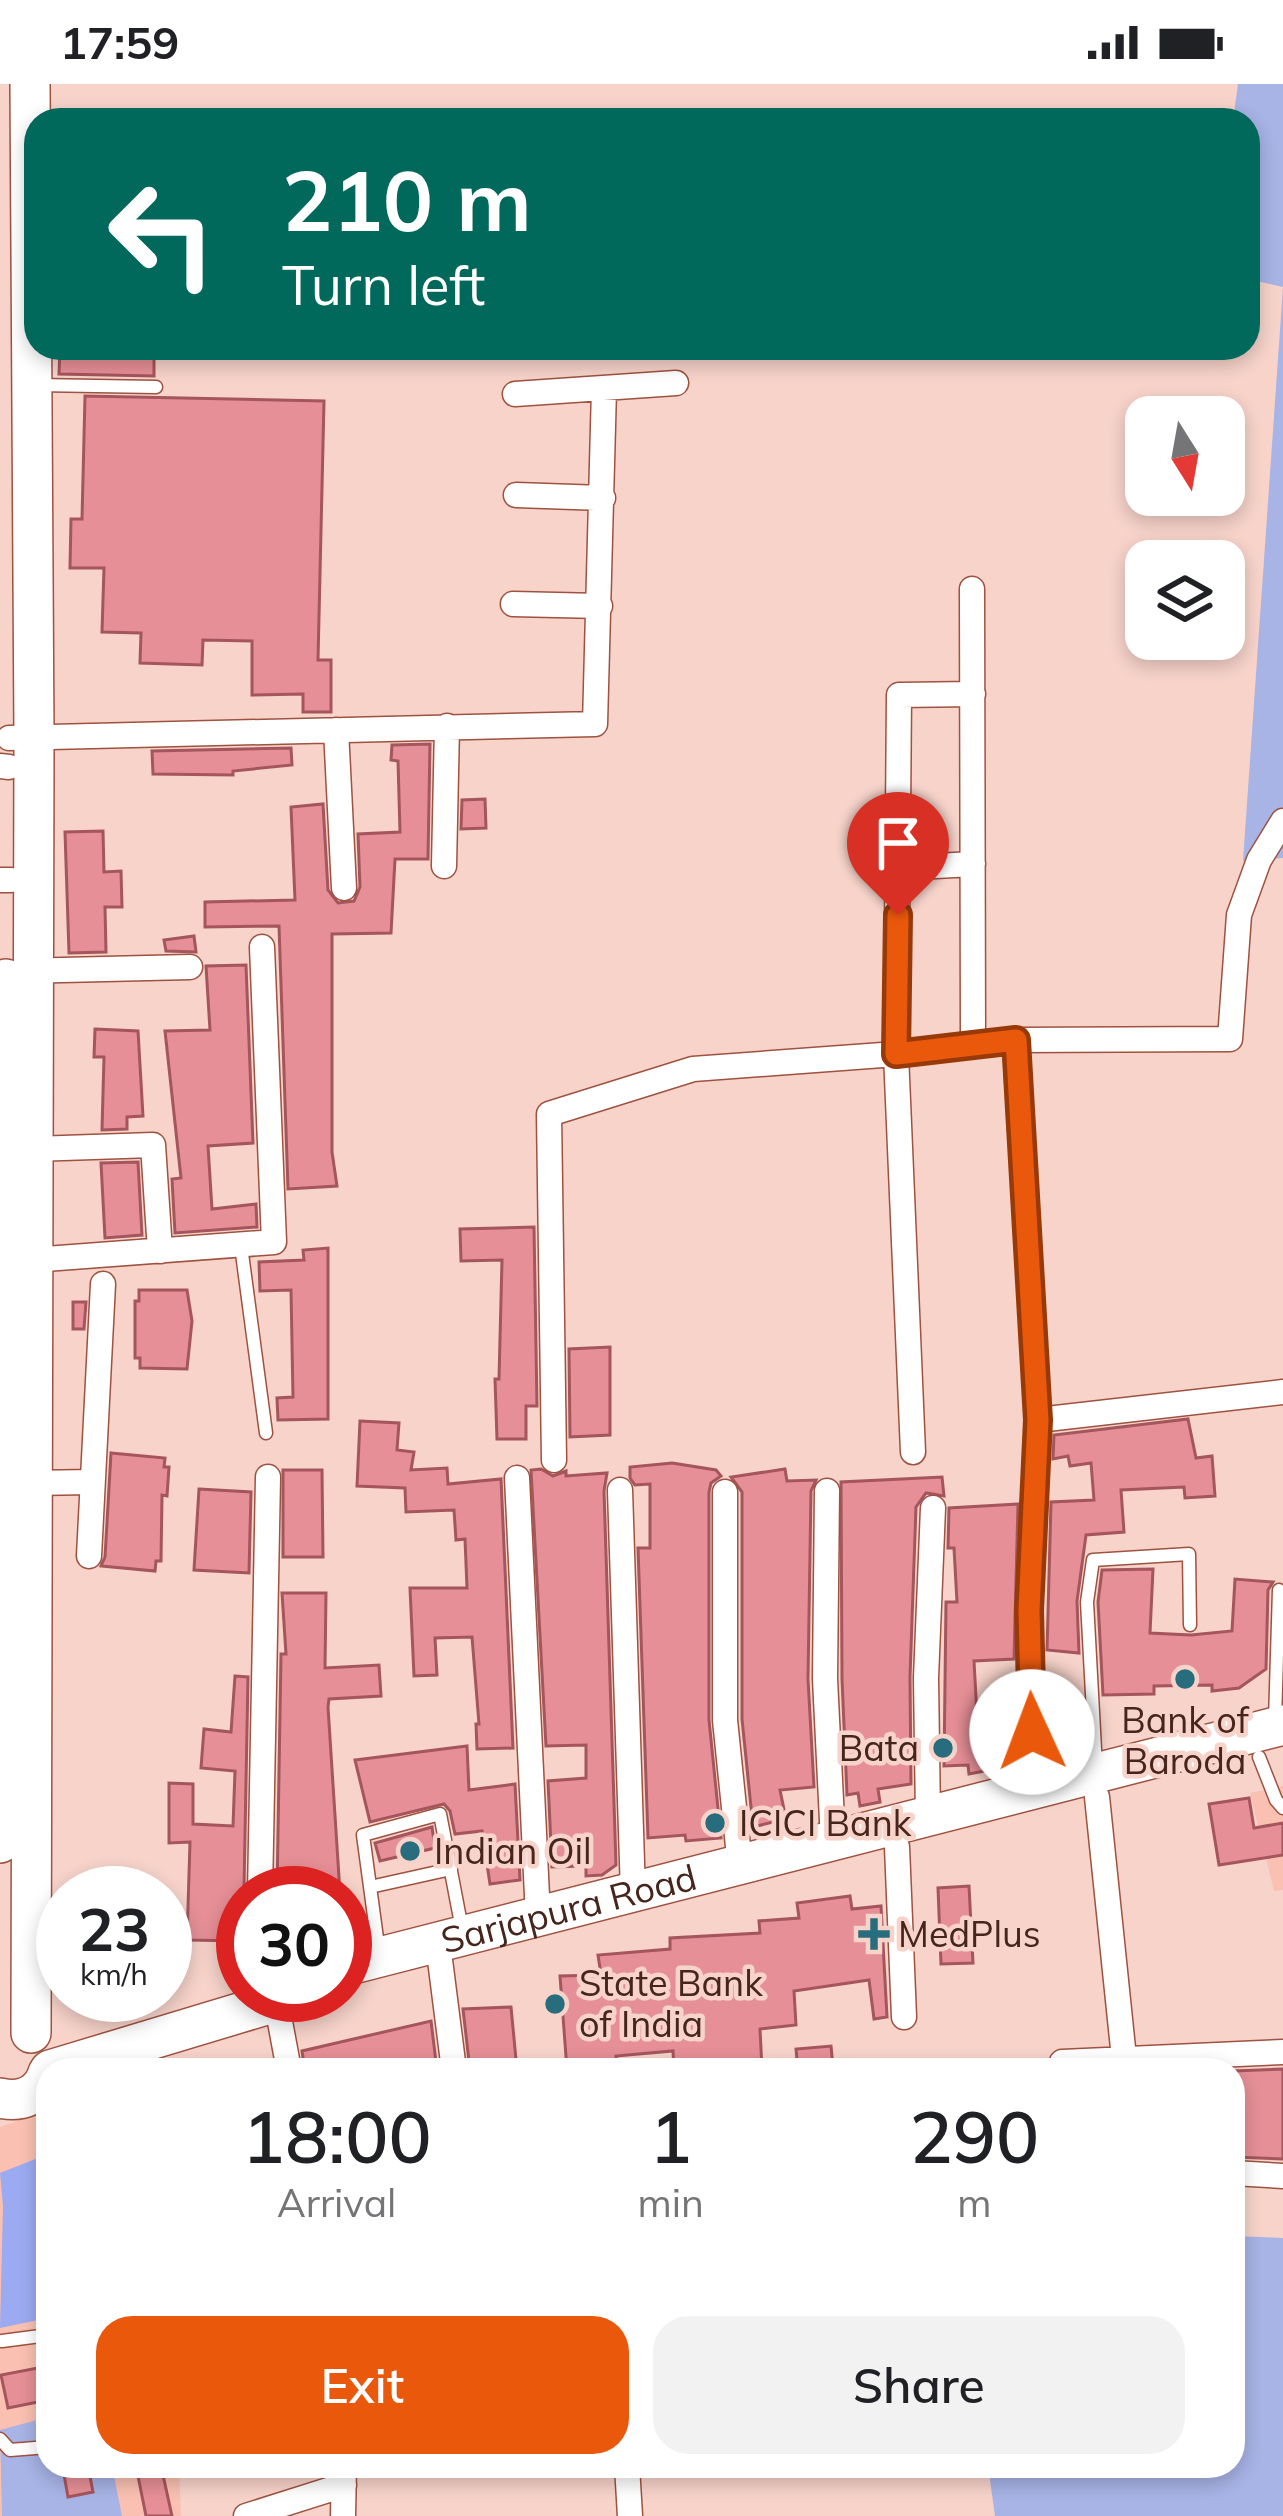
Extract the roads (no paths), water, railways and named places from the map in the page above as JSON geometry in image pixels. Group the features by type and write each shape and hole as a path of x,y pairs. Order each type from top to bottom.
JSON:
{"main road":[{"path":"3,84 8,128 12,1166 18,1331 31,1483 37,2054 216,2010"},
{"path":"13,971 5,880 33,360"},
{"path":"0,1843 1,1388 32,1260 12,1166"},
{"name":"Sarjapura Road","path":"372,1959 467,1944 833,1841 928,1817 1096,1785 1270,1738"},
{"name":"Sarjapura Road","path":"372,1975 538,1917 898,1846 1041,1796"},
{"path":"0,2098 18,2100 36,2090"}],"street":[{"path":"515,394 676,383"},
{"path":"13,752 336,730 595,724 604,389"},
{"path":"516,495 603,498"},
{"path":"973,589 973,1044"},
{"path":"513,604 600,606"},
{"path":"913,1452 896,1054 899,695 973,694"},
{"path":"444,866 447,726"},
{"path":"336,730 344,888"},
{"path":"554,1460 549,1114 693,1070 1016,1040 1230,1039 1239,915 1259,860 1283,821"},
{"path":"898,868 973,864"},
{"path":"32,1260 274,1242 262,947"},
{"path":"13,971 190,967"},
{"path":"1016,1040 1038,1420 1029,1610 1041,1796"},
{"path":"12,1166 153,1145 160,1251"},
{"path":"88,1556 103,1284"},
{"path":"1038,1420 1283,1392"},
{"path":"261,1866 268,1477"},
{"path":"517,1478 538,1917"},
{"path":"31,1483 92,1482"},
{"path":"620,1490 656,1893"},
{"path":"725,1492 724,1720 740,1866"},
{"path":"827,1492 825,1679 833,1841"},
{"path":"928,1817 926,1678 933,1508"},
{"path":"1096,1785 1124,2058 1283,2053"},
{"path":"898,1846 904,2018"},
{"path":"455,2058 467,1944"},
{"path":"279,2022 286,2058"},
{"path":"1245,2174 1283,2176"},
{"path":"246,2516 339,2478"},
{"path":"343,2516 344,2478"},
{"path":"628,2478 630,2516"}],"lane":[{"path":"32,385 156,387"},
{"path":"241,1246 266,1432"},
{"path":"1096,1785 1087,1601 1093,1560 1189,1554 1190,1625"},
{"path":"1279,1590 1270,1738 1276,1800 1283,1808"},
{"path":"368,1866 364,1835 440,1814 467,1944"},
{"path":"372,1887 451,1869"},
{"path":"0,2328 1,2345 36,2338"},
{"path":"0,2439 10,2450 36,2448"}],"place":[{"name":"Bank of Baroda","path":"1185,1679"},
{"name":"Bata","path":"943,1748"},
{"name":"ICICI Bank","path":"715,1823"},
{"name":"Indian Oil","path":"410,1851"},
{"name":"MedPlus","path":"874,1934"},
{"name":"State Bank of India","path":"555,2004"}]}
